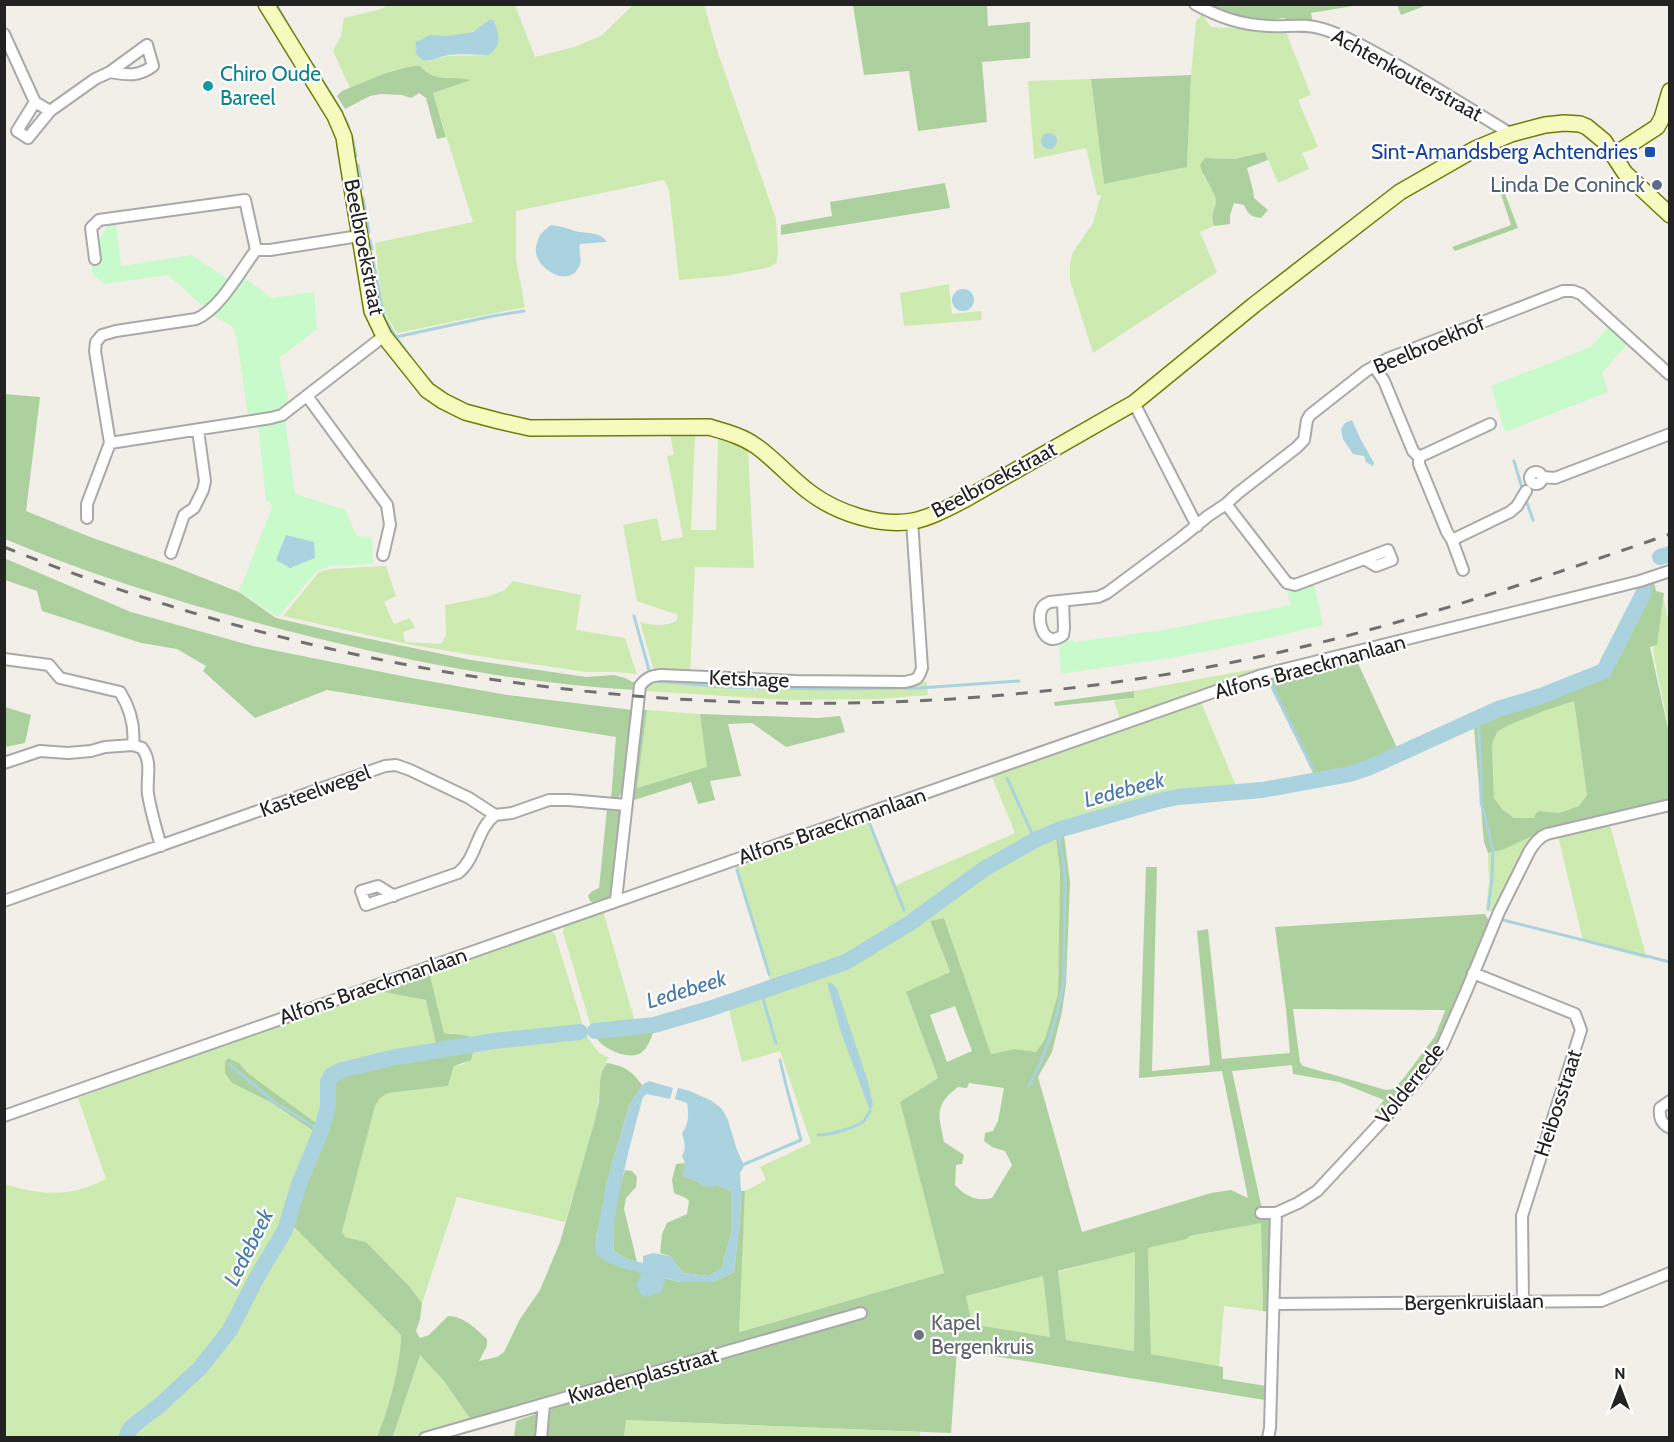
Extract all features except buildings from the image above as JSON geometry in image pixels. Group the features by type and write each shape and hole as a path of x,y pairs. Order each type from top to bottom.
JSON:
{"street":[{"name":"Beelbroekstraat","path":"266,4 340,127 372,311 384,336 427,390 465,412 530,428 709,427 735,434 756,446 811,494 834,508 865,518 912,521 937,513 964,500 1134,403 1254,305 1400,192 1475,149 1511,134 1545,125 1564,123 1587,127 1598,135 1630,178 1670,215"},
{"name":"Achtenkouterstraat","path":"1195,4 1219,17 1248,24 1302,25 1323,29 1363,45 1440,89 1511,134"},
{"path":"4,34 35,102 50,111"},
{"path":"35,102 17,131 28,138 50,111 95,79 110,72"},
{"path":"1614,155 1657,127 1670,91"},
{"path":"87,518 87,504 110,443 95,351 96,342 102,335 116,331 203,316 221,298 256,250 245,200 99,220 91,228 95,259"},
{"path":"256,250 270,250 359,236"},
{"name":"Beelbroekhof","path":"1062,601 1098,597 1107,593 1197,526 1304,440 1307,420 1311,415 1374,366 1563,291 1581,294 1669,374"},
{"path":"110,443 282,415 384,336"},
{"path":"1374,366 1384,381 1413,451 1419,457 1419,464 1463,570"},
{"path":"307,396 387,505 390,525 383,555"},
{"path":"1134,403 1197,526"},
{"path":"1419,457 1490,424"},
{"path":"171,553 184,515 194,508 205,481 198,430"},
{"path":"1542,477 1556,478 1670,434"},
{"path":"1452,540 1510,512 1524,494"},
{"path":"1226,504 1287,583 1295,585 1364,559"},
{"name":"Ketshage","path":"616,900 640,686 645,679 661,675 795,681 905,682 919,677 922,668 912,521"},
{"name":"Alfons Braeckmanlaan","path":"4,1116 1262,675 1629,584 1670,571"},
{"path":"4,659 49,665 60,678 120,692 133,725 133,744"},
{"path":"4,762 40,751 69,753 133,744 142,748 147,758 149,773 148,795 161,846"},
{"name":"Kasteelwegel","path":"4,901 385,766 404,767 469,798 495,815"},
{"path":"394,896 458,873 464,868 483,827 495,815 512,813 549,800 626,805"},
{"name":"Volderrede","path":"1276,1212 1298,1203 1317,1191 1384,1119 1433,1060 1443,1044 1499,912 1530,850 1541,836 1670,805"},
{"name":"Heibosstraat","path":"1473,973 1575,1014 1581,1030 1522,1216 1523,1302"},
{"path":"1670,1101 1660,1108 1659,1115 1661,1121 1670,1128"},
{"path":"1261,1213 1276,1212 1270,1434"},
{"name":"Bergenkruislaan","path":"1274,1304 1601,1301 1670,1273"},
{"name":"Kwadenplasstraat","path":"425,1437 861,1313"},
{"path":"541,1437 544,1404"}],"green space":[{"path":"389,5 515,5 535,57 574,47 601,36 633,5 704,5 718,53 776,219 778,253 776,263 770,267 726,276 679,280 669,190 664,180 516,211 516,259 525,307 397,333 383,310 375,243 473,222 433,93 470,80 443,79 431,75 420,66 402,68 350,88 333,51 341,36 344,18","holes":["489,20 488,55 447,56 429,61 417,56 430,35 463,35"]},
{"path":"853,5 987,5 988,26 1030,22 1030,58 982,62 987,122 918,131 909,71 864,75"},
{"path":"1209,5 1359,5 1311,13 1313,23 1286,23 1285,18 1256,21 1237,17"},
{"path":"1397,5 1427,5 1401,15"},
{"path":"1202,14 1211,27 1285,30 1311,95 1298,100 1318,147 1302,153 1309,169 1278,183 1265,152 1234,159 1205,158 1203,176 1215,199 1214,226 1200,232 1217,272 1093,353 1070,280 1070,263 1073,252 1093,223 1101,195 1097,195 1086,148 1034,159 1028,81 1091,79 1104,184 1187,167 1196,21"},
{"path":"420,66 426,72 438,77 471,80 433,93 446,137 437,139 426,98 419,93 411,98 402,95 370,96 345,109 337,96 342,91 378,76"},
{"path":"1191,75 1187,167 1104,184 1091,79"},
{"path":"1265,152 1268,160 1247,168 1254,198 1268,210 1261,218 1258,218 1250,214 1244,205 1234,203 1230,224 1214,226 1212,217 1215,197 1200,165 1205,158 1234,159"},
{"path":"945,183 950,208 781,235 781,225 832,216 830,202"},
{"path":"1502,186 1518,228 1455,251 1452,247 1511,225 1499,188"},
{"path":"109,224 116,224 121,266 192,255 236,285 242,276 272,298 314,292 317,329 279,358 289,403 285,419 295,494 345,510 357,536 372,537 373,564 330,566 317,571 278,617 239,592 273,505 266,500 257,415 248,416 237,339 232,326 215,317 168,275 104,284 93,275 91,263 99,258 97,243"},
{"path":"949,284 952,314 981,311 982,320 904,326 900,293"},
{"path":"1610,326 1628,343 1602,373 1608,392 1505,432 1491,386 1590,347"},
{"path":"4,394 40,397 26,511 239,592 276,618 471,660 586,677 614,675 635,683 635,690 554,683 474,672 316,638 159,594 81,569 5,539"},
{"path":"670,434 695,435 691,530 716,530 718,436 728,438 748,449 754,568 695,567 690,673 654,671 640,622 662,625 676,621 678,615 637,601 623,525 657,518 662,541 683,537 667,456 674,455"},
{"path":"4,558 131,612 253,646 507,695 633,710 626,783 619,797 611,799 616,737 327,690 255,718 203,671 206,666 177,649 141,643 42,611 37,591 5,580"},
{"path":"386,566 396,596 384,602 394,624 410,618 415,628 403,632 405,642 441,644 446,635 445,605 486,597 503,591 513,581 581,595 576,630 625,638 637,674 586,672 472,655 412,645 283,616 319,572 330,569"},
{"path":"1654,582 1656,591 1664,593 1657,645 1650,647 1669,733 1669,801 1552,827 1502,850 1488,853 1484,842 1473,717 1495,706 1596,671 1603,654 1609,654 1647,583","holes":["1574,701 1587,795 1579,806 1559,813 1539,811 1534,818 1514,818 1502,809 1494,798 1492,745 1497,732 1544,711"]},
{"path":"1647,583 1609,655 1603,654 1639,585"},
{"path":"1314,584 1323,625 1176,657 1061,674 1059,642 1164,630 1291,605 1287,590"},
{"path":"1663,598 1670,626 1669,730 1653,649"},
{"path":"1355,657 1399,752 1348,771 1314,775 1266,678"},
{"path":"1259,668 1260,672 1120,719 1114,701 1134,698 1134,691"},
{"path":"651,680 918,681 927,682 928,695 879,699 787,700 645,691 644,688"},
{"path":"1134,691 1134,698 1055,706 1054,702"},
{"path":"1200,700 1237,788 1178,793 1034,834 955,884 887,934 814,972 770,981 735,867 867,820 894,886 1015,833 992,777"},
{"path":"1574,701 1587,795 1579,806 1559,813 1539,811 1534,818 1514,818 1502,809 1494,798 1492,745 1497,732 1544,711"},
{"path":"5,707 31,715 25,743 5,747"},
{"path":"640,709 647,710 637,788 707,767 700,714 818,718 840,716 845,732 786,747 752,723 728,724 741,776 710,781 715,800 698,804 691,782 631,801"},
{"path":"647,710 700,714 708,768 637,788"},
{"path":"607,809 621,811 613,896 594,903 588,896 599,888"},
{"path":"1610,825 1647,959 1583,941 1558,836"},
{"path":"1536,834 1494,912 1486,910 1489,881 1488,853 1502,850"},
{"path":"1064,835 1070,883 1066,984 1052,1052 1038,1077 1082,1232 1211,1193 1231,1190 1248,1198 1222,1071 1139,1078 1146,867 1157,867 1152,1071 1210,1065 1197,931 1208,929 1222,1059 1290,1053 1275,927 1485,914 1490,923 1441,1042 1383,1115 1375,1111 1384,1100 1339,1082 1293,1074 1292,1065 1232,1071 1261,1205 1266,1209 1253,1212 1269,1219 1270,1224 1271,1312 1263,1311 1261,1223 1190,1236 1148,1248 1151,1354 1223,1367 1223,1379 1266,1386 1265,1400 957,1350 951,1433 626,1420 624,1437 514,1437 516,1421 536,1414 532,1402 471,1420 444,1381 420,1355 393,1437 377,1437 393,1387 399,1360 401,1335 290,1223 280,1221 315,1132 272,1103 232,1083 225,1073 225,1062 228,1058 239,1063 249,1074 319,1125 324,1106 325,1081 330,1072 373,1057 436,1044 426,1000 378,991 429,971 444,1033 469,1036 473,1052 471,1060 454,1066 448,1086 388,1093 380,1098 375,1106 342,1232 345,1237 366,1242 410,1287 422,1303 416,1331 420,1338 429,1335 448,1316 459,1318 487,1339 487,1346 479,1361 497,1357 504,1352 520,1319 540,1290 560,1242 595,1120 602,1072 607,1063 623,1068 635,1076 642,1085 629,1106 607,1182 596,1236 602,1258 621,1267 680,1282 713,1282 734,1272 741,1191 745,1191 739,1332 944,1273 900,1102 938,1078 906,992 950,972 930,921 944,918 991,1054 1015,1049 1036,1052 1045,1039 1058,994 1060,871 1056,838","holes":["955,1006 972,1051 947,1062 930,1015","1293,1009 1445,1010 1435,1036 1393,1089 1386,1090 1303,1066 1300,1062","969,1083 1004,1088 998,1121 993,1131 985,1133 984,1141 992,1147 1005,1151 1012,1165 992,1198 972,1197 955,1185 956,1165 962,1164 964,1155 944,1142 940,1118 941,1106 958,1087 967,1088","1135,1252 1134,1351 1066,1340 1058,1271","1043,1276 1050,1337 972,1324 966,1296"]},
{"path":"1056,838 1060,871 1058,994 1045,1039 1035,1053 1015,1049 991,1054 944,918 930,922 950,973 906,993 938,1078 900,1102 944,1273 738,1332 745,1191 766,1180 760,1167 811,1143 780,1051 742,1062 729,1010 832,975 880,950 927,919 986,872"},
{"path":"603,911 635,1022 591,1027 563,932 564,926"},
{"path":"548,930 555,935 586,1035 599,1053 608,1057 601,1074 592,1133 565,1222 457,1197 422,1303 410,1287 366,1242 345,1237 342,1232 375,1106 380,1098 388,1093 448,1086 454,1066 465,1064 452,1033 444,1033 429,971"},
{"path":"774,980 781,980 783,990 729,1010 655,1028 646,1048 636,1055 622,1054 609,1049 598,1041 591,1027 654,1021"},
{"path":"378,991 426,1000 436,1044 373,1057 323,1092 324,1106 319,1125 249,1074 239,1063 232,1083 272,1103 315,1132 281,1221 290,1223 401,1335 399,1360 393,1387 377,1437 5,1438 5,1184 31,1191 56,1193 81,1189 106,1179 78,1098 252,1033"},
{"path":"685,1163 683,1176 703,1186 717,1185 731,1191 731,1233 722,1268 709,1276 683,1273 670,1256 660,1253 662,1234 667,1223 687,1214 689,1201 674,1193 672,1180 676,1164"},
{"path":"625,1170 632,1171 637,1177 636,1187 626,1198 624,1209 637,1262 614,1251 615,1210"},
{"path":"1261,1222 1263,1311 1224,1306 1219,1367 1151,1354 1148,1248"},
{"path":"1135,1251 1134,1351 1066,1340 1058,1272"},
{"path":"1043,1275 1050,1337 972,1324 966,1296"},
{"path":"420,1354 444,1381 471,1420 411,1437 393,1438"},
{"path":"626,1420 920,1432 920,1438 624,1438"}],"water":[{"path":"489,20 493,20 495,25 498,44 488,55 455,55 432,60 419,58 416,42 430,35 447,36 473,32"},
{"path":"1049,133 1055,135 1057,141 1055,147 1049,149 1043,147 1041,141 1043,135"},
{"path":"551,225 597,234 607,242 580,244 580,264 574,273 568,276 554,274 542,265 536,251 540,235"},
{"path":"959,289 967,289 974,296 974,304 967,311 959,311 952,304 952,296"},
{"path":"1352,420 1374,463 1373,466 1366,462 1364,456 1353,454 1343,439 1341,429 1345,423"},
{"path":"286,535 314,542 315,558 290,568 276,560"},
{"path":"827,983 832,983 837,989 868,1082 873,1104 870,1111 841,1032"},
{"path":"649,1081 673,1088 670,1099 647,1094 643,1097 617,1204 614,1251 627,1259 643,1263 643,1256 653,1253 670,1256 683,1273 709,1276 722,1268 731,1233 731,1191 717,1185 703,1186 699,1182 682,1176 685,1163 682,1156 685,1147 682,1133 687,1122 688,1111 687,1103 675,1099 678,1088 712,1101 722,1109 728,1120 743,1168 740,1173 740,1218 734,1272 713,1282 680,1282 666,1278 661,1293 645,1297 636,1285 642,1273 618,1266 600,1257 595,1251 595,1244 607,1182 629,1106 642,1085"}],"waterway":[{"path":"276,4 292,32"},
{"path":"313,65 342,112"},
{"path":"345,118 349,128"},
{"path":"352,137 356,156"},
{"path":"358,165 362,188"},
{"path":"363,198 369,232"},
{"path":"370,240 372,249"},
{"path":"373,260 384,317 396,337 524,311"},
{"path":"396,337 411,358"},
{"path":"426,377 432,383"},
{"path":"1514,461 1523,491"},
{"path":"1525,497 1533,520"},
{"name":"Ledebeek","path":"1660,557 1670,554"},
{"name":"Ledebeek","path":"595,1031 654,1025 709,1009 846,962 910,923 984,869 1035,840 1058,830 1178,797 1262,790 1350,774 1498,709 1541,696 1604,671 1644,592"},
{"path":"634,616 649,670"},
{"path":"1269,680 1313,769"},
{"path":"655,681 726,687 829,689 920,688 1019,681"},
{"path":"1478,718 1481,802 1493,850 1488,909"},
{"path":"1007,778 1035,840"},
{"path":"869,822 904,910"},
{"path":"1029,1086 1051,1034 1064,978 1065,873 1058,830"},
{"path":"737,870 769,974"},
{"path":"1503,920 1670,962"},
{"path":"761,992 776,1043"},
{"name":"Ledebeek","path":"126,1438 129,1430 200,1368 230,1330 257,1277 285,1230 299,1184 321,1131 328,1107 328,1082 332,1075 342,1070 391,1058 494,1041 580,1032"},
{"path":"740,1166 801,1140 780,1060"},
{"path":"229,1064 273,1101 321,1131"},
{"path":"818,1135 856,1126 865,1120 870,1111"}],"railway":[{"path":"4,547 152,600 302,642 456,674 611,694 767,703 923,701 1079,687 1234,662 1290,650 1454,606 1670,534"}],"place":[{"name":"Chiro Oude Bareel","path":"208,86"},
{"name":"Sint-Amandsberg Achtendries","path":"1650,152"},
{"name":"Linda De Coninck","path":"1657,185"},
{"name":"Kapel Bergenkruis","path":"919,1335"}]}
